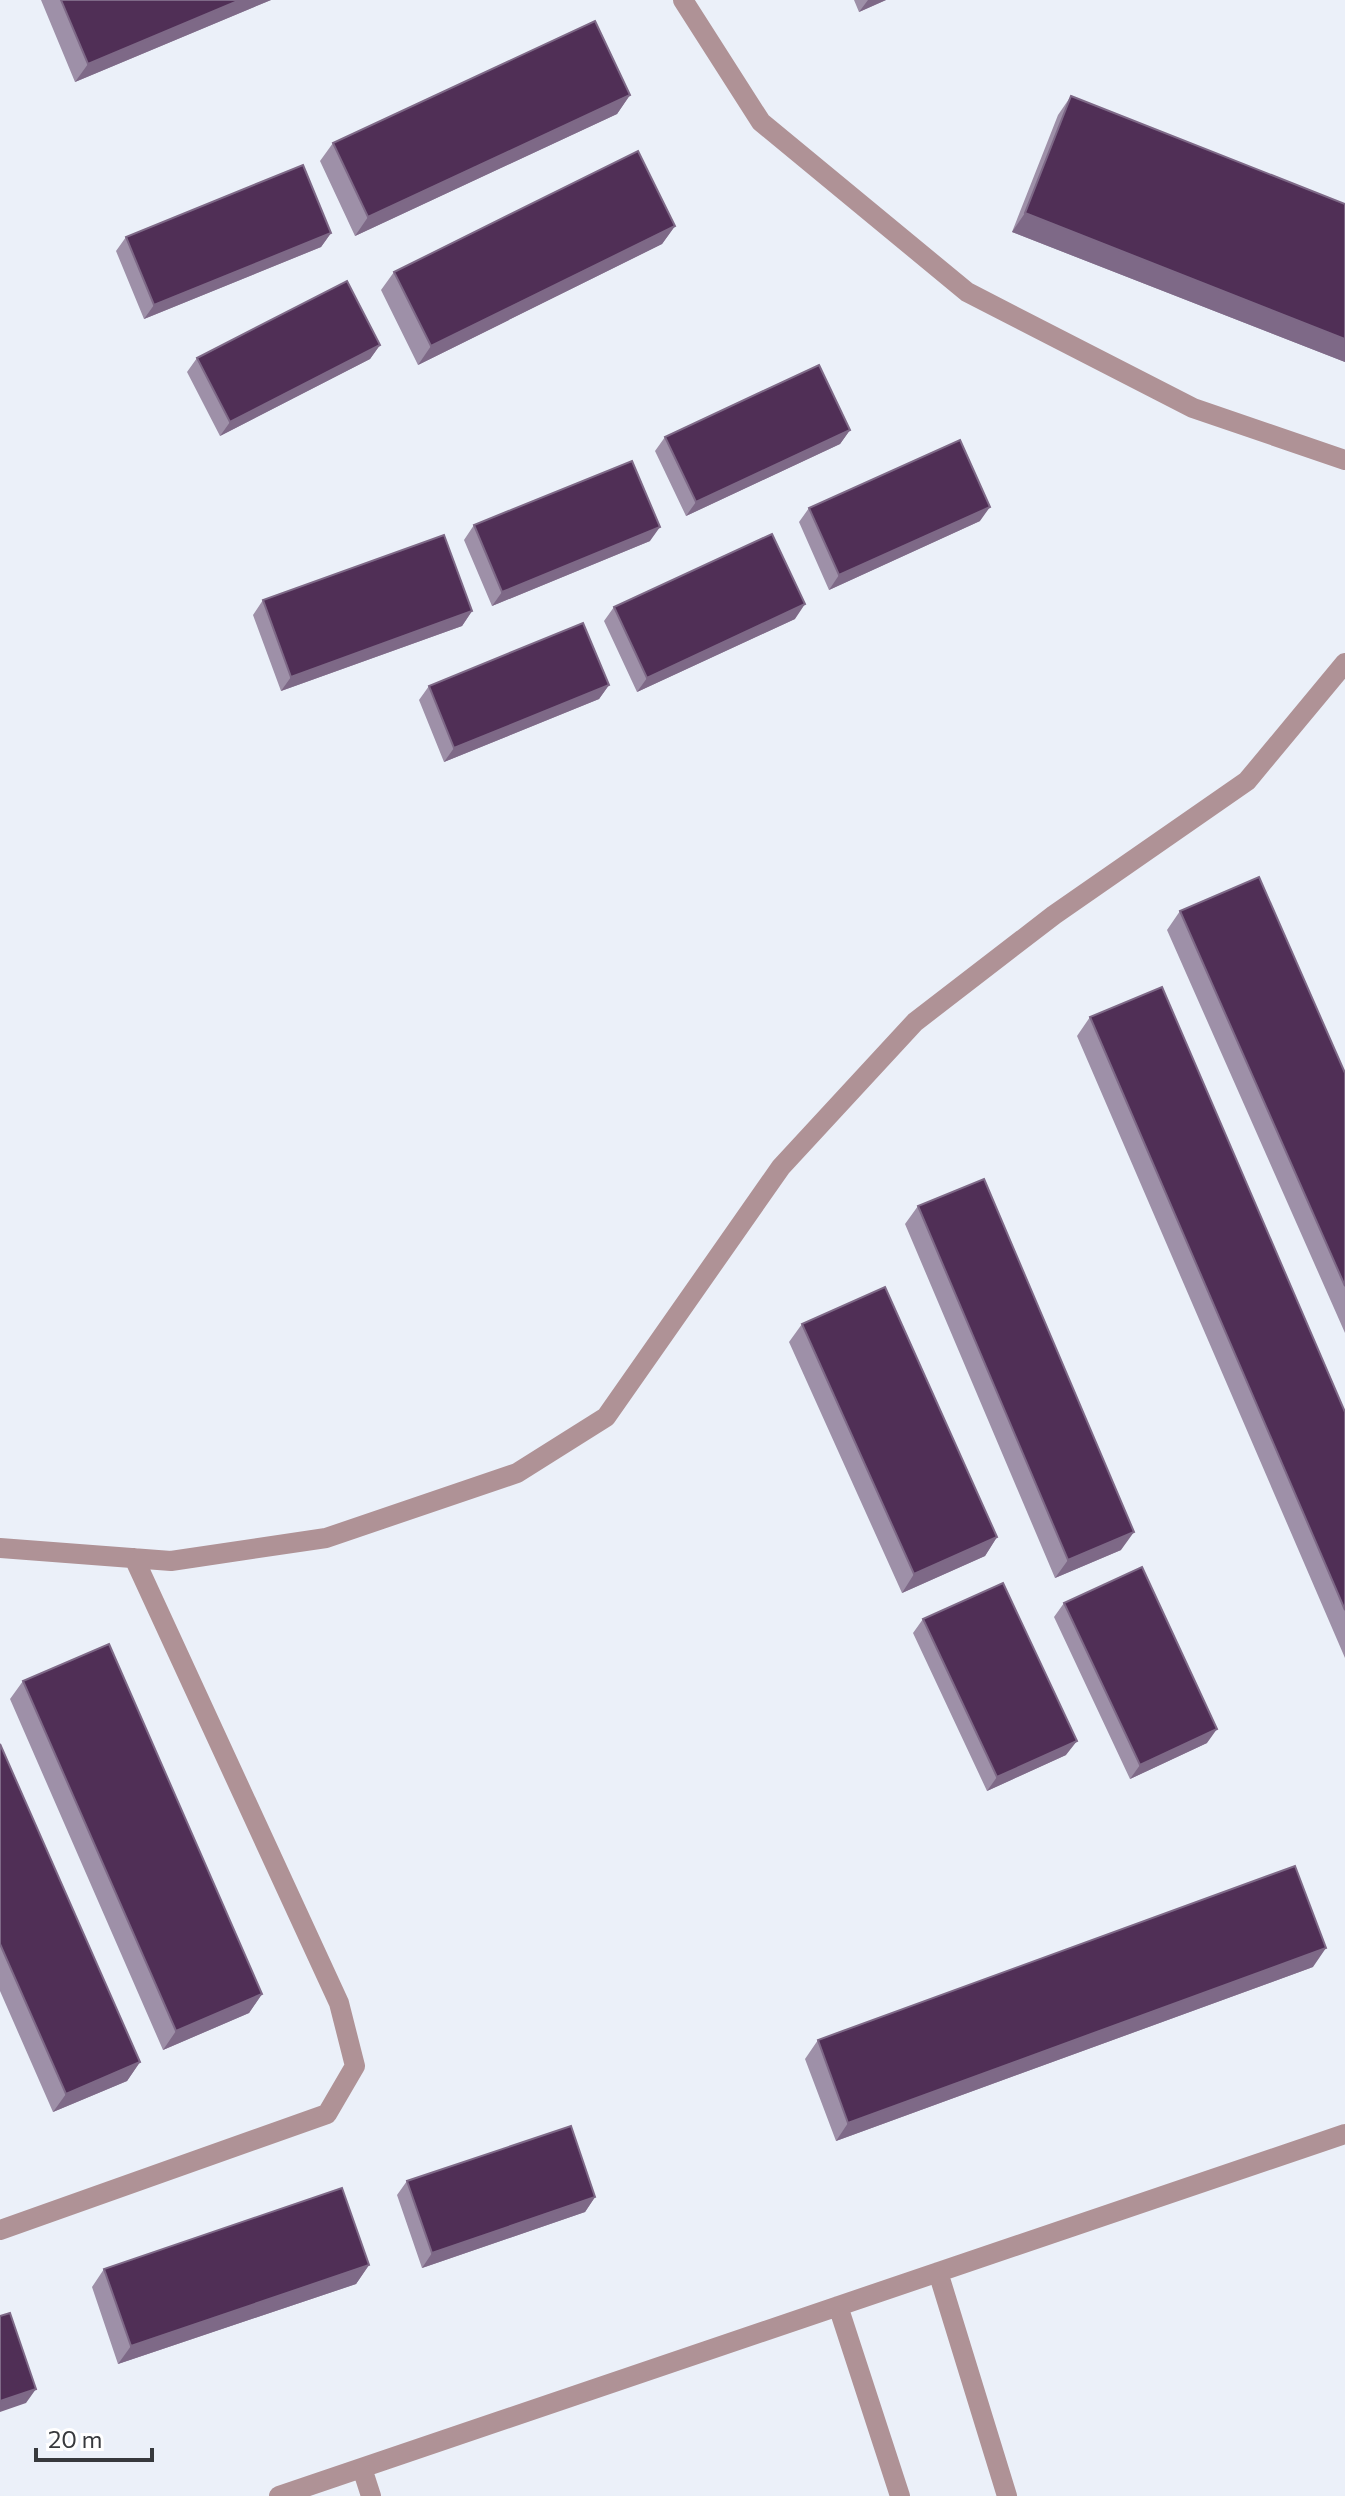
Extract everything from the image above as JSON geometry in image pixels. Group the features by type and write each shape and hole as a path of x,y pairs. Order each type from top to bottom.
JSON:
{"street":[{"path":"683,0 761,122 967,292 1193,408 1345,460"},
{"path":"0,1548 171,1561 326,1538 517,1473 606,1417 781,1167 915,1022 1054,915 1247,781 1345,663"},
{"path":"0,2230 327,2114 355,2066 339,2003 134,1558"},
{"path":"279,2496 1345,2134"},
{"path":"938,2272 1007,2496"},
{"path":"838,2306 900,2496"},
{"path":"362,2468 371,2496"}],"building":[{"path":"61,0 240,0 88,64"},
{"path":"595,21 630,95 368,217 333,143"},
{"path":"1071,96 1345,204 1345,339 1025,213"},
{"path":"638,151 675,226 431,346 394,272"},
{"path":"303,165 331,233 154,305 126,237"},
{"path":"347,281 380,345 230,422 197,358"},
{"path":"819,365 850,430 696,502 665,437"},
{"path":"960,440 990,507 839,575 809,508"},
{"path":"632,461 660,527 502,592 474,525"},
{"path":"772,534 805,604 647,678 614,607"},
{"path":"444,535 472,611 291,677 263,600"},
{"path":"583,623 609,685 454,748 429,686"},
{"path":"1259,877 1345,1073 1345,1286 1180,911"},
{"path":"1162,987 1345,1412 1345,1610 1090,1017"},
{"path":"984,1179 1134,1532 1068,1560 918,1206"},
{"path":"885,1287 997,1537 914,1574 802,1324"},
{"path":"1142,1567 1217,1729 1140,1765 1064,1603"},
{"path":"1003,1583 1077,1741 997,1777 923,1619"},
{"path":"109,1644 262,1994 176,2031 23,1681"},
{"path":"0,1744 140,2062 66,2094 0,1944"},
{"path":"1295,1866 1326,1948 848,2123 818,2040"},
{"path":"571,2126 595,2197 432,2253 407,2181"},
{"path":"342,2188 369,2265 131,2346 104,2269"},
{"path":"10,2313 36,2389 0,2401 0,2316"}]}
